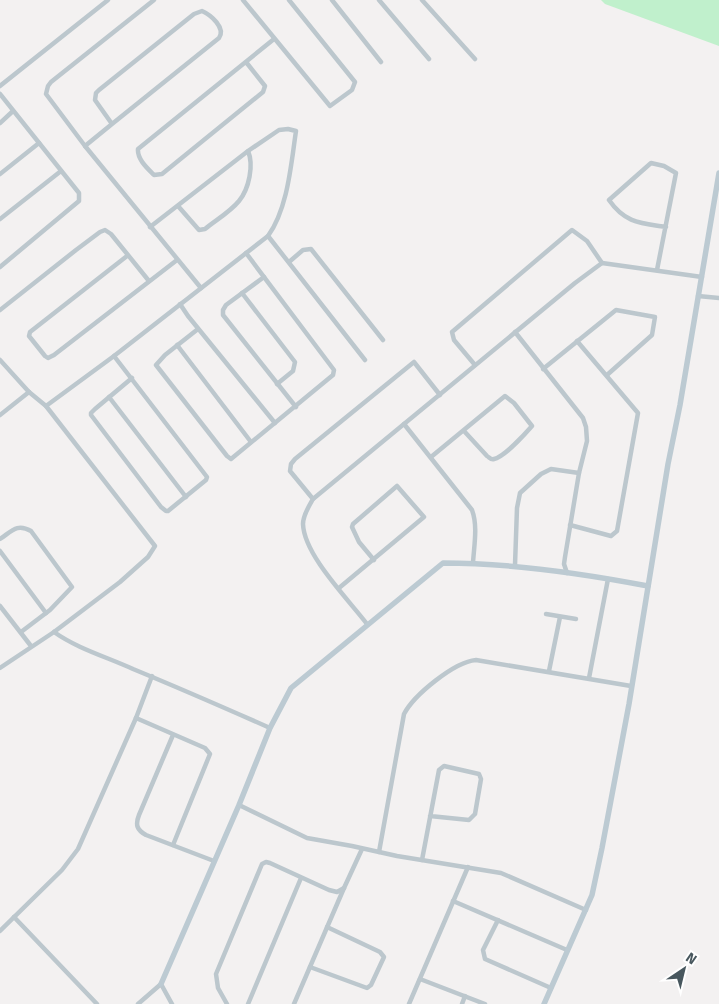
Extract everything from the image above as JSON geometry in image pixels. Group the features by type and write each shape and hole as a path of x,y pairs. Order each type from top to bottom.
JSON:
{"street":[{"path":"0,86 108,0"},
{"path":"154,0 51,82 46,91 48,98 85,146 201,288"},
{"path":"243,0 330,106 354,87 355,84 289,0"},
{"path":"332,0 381,62"},
{"path":"379,0 430,59"},
{"path":"422,0 475,59"},
{"path":"85,146 221,36 222,31 210,16 200,11 194,14 96,93 95,100 112,124"},
{"path":"246,62 266,86 263,92 162,174 154,175 138,155 138,149 274,39"},
{"path":"0,94 79,193 79,201 0,267"},
{"path":"0,123 14,112"},
{"path":"46,406 114,356 268,236 281,209 291,165 296,131 288,129 279,130 150,227"},
{"path":"0,174 39,143"},
{"path":"178,206 198,230 205,229 243,196 251,163 248,152"},
{"path":"657,270 666,226 676,173 664,166 651,163 609,200 617,212 632,221 666,226"},
{"path":"0,219 61,171"},
{"path":"544,1004 592,895 602,848 620,759 719,173"},
{"path":"0,310 102,230 111,234 149,282"},
{"path":"475,365 454,340 452,332 572,230 587,241 602,263"},
{"path":"268,236 365,360"},
{"path":"289,262 303,250 311,249 383,340"},
{"path":"198,329 158,361 157,366 230,458 234,458 333,376 334,370 246,253"},
{"path":"127,256 33,328 29,336 42,354 48,358 54,355 177,260"},
{"path":"367,624 314,556 303,524 313,499 587,273 602,263 702,277"},
{"path":"264,277 224,307 224,318 296,407"},
{"path":"242,293 295,362 293,371 277,384"},
{"path":"698,296 719,298"},
{"path":"180,304 198,329 275,423"},
{"path":"543,369 616,310 655,317 652,335 607,375"},
{"path":"515,332 583,418 586,427 587,441 579,473 564,556 567,573"},
{"path":"570,525 612,536 617,531 638,413 577,341"},
{"path":"177,345 251,442"},
{"path":"114,356 132,378 207,477 206,480 168,511 164,510 92,417 91,413 132,378"},
{"path":"0,360 29,392 46,406 156,546 148,557 120,582 54,632 1,665"},
{"path":"313,499 290,472 291,464 295,459 414,362 440,394"},
{"path":"0,415 29,392"},
{"path":"431,458 505,396 514,403 532,426 503,454 491,459 464,431"},
{"path":"110,397 186,497"},
{"path":"404,424 472,510 475,532 473,563"},
{"path":"515,565 517,508 520,494 541,474 551,469 579,473"},
{"path":"339,588 374,560 424,517 397,486 353,524 352,527 359,542 374,560"},
{"path":"0,539 16,528 24,527 31,531 72,587 46,613 21,632"},
{"path":"0,551 46,613"},
{"path":"138,1004 160,984 239,805 270,728 291,688 367,624 443,563 515,565 648,586"},
{"path":"589,678 608,579"},
{"path":"0,606 31,646"},
{"path":"546,614 576,619"},
{"path":"548,671 560,617"},
{"path":"54,632 81,647 270,728"},
{"path":"379,852 402,720 412,702 443,676 461,664 470,660 504,664 631,686"},
{"path":"0,931 72,859 136,718 152,676"},
{"path":"136,718 205,748 210,754 174,846"},
{"path":"173,735 136,822 138,829 174,846 214,861"},
{"path":"422,860 430,816 439,770 444,766 479,774 481,778 475,814 469,820 430,816"},
{"path":"239,805 307,838 501,873 586,910"},
{"path":"294,1004 362,849"},
{"path":"227,1004 218,988 216,974 262,864 270,863 333,891 337,892 344,888"},
{"path":"409,1004 468,867"},
{"path":"248,1004 301,878"},
{"path":"453,901 567,950"},
{"path":"14,917 97,1004"},
{"path":"498,920 483,950 486,959 550,988"},
{"path":"310,967 367,988 371,985 384,957 380,952 327,927"},
{"path":"420,979 485,1004"},
{"path":"160,984 172,1004"},
{"path":"462,1004 465,996"}],"green space":[{"path":"601,0 719,0 719,46 605,4"}]}
